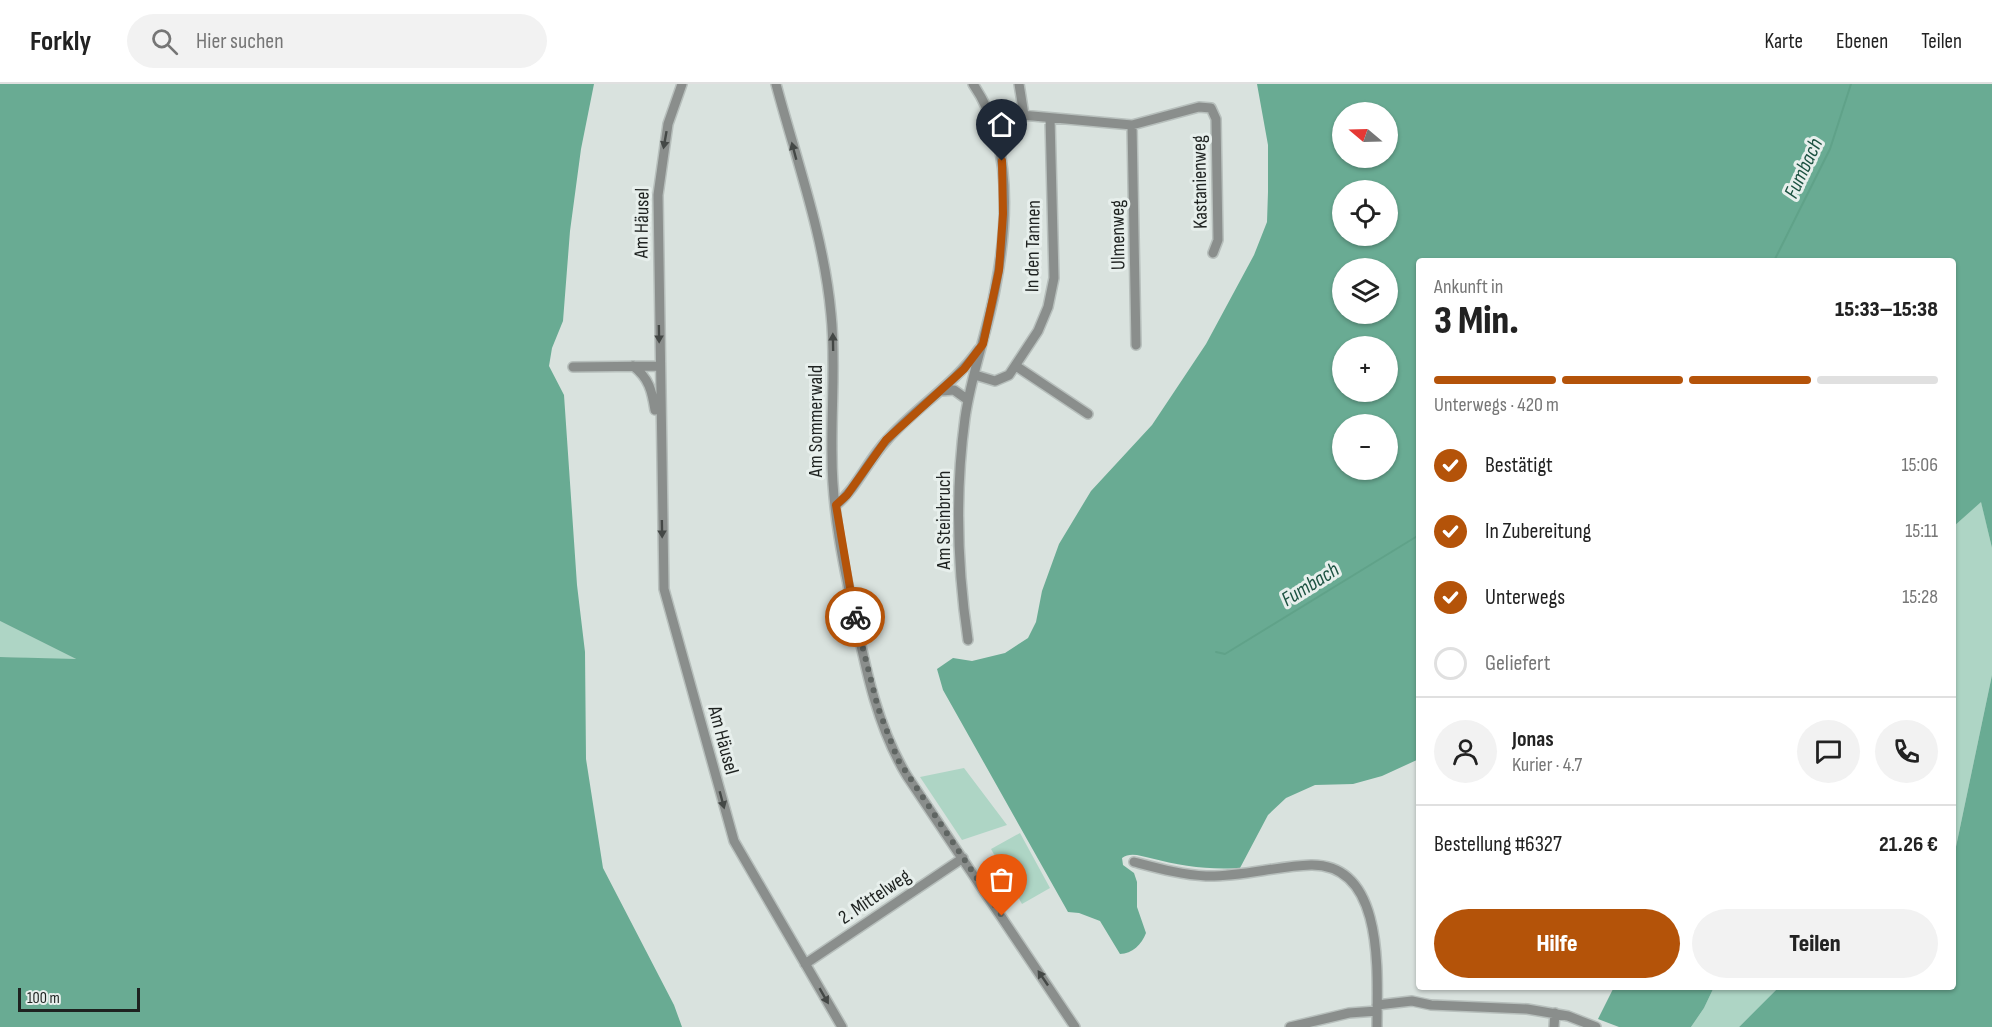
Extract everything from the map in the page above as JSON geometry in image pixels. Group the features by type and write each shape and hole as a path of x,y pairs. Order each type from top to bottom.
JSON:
{"street":[{"name":"Am Häusel","path":"682,84 668,124 660,170 659,366 664,589 724,807 742,857 842,1027"},
{"name":"Am Sommerwald","path":"776,84 828,291 833,346 832,456 836,505 859,635 885,732 898,760 1075,1027"},
{"name":"Am Steinbruch","path":"968,640 961,584 958,527 968,400 999,270 1003,214 1002,161 991,116 973,84"},
{"path":"1019,84 1024,115"},
{"name":"Kastanienweg","path":"1132,125 1199,107 1214,110 1218,240 1213,253"},
{"path":"991,116 1024,115 1132,125"},
{"name":"In den Tannen","path":"975,375 1000,381 1016,366 1038,331 1052,294 1054,278 1050,118"},
{"name":"Ulmenweg","path":"1132,125 1136,345"},
{"path":"836,505 847,495 886,440 964,369 983,344"},
{"name":"Am Häusel","path":"633,366 644,375 651,389 660,435"},
{"path":"573,367 659,366"},
{"path":"1016,366 1088,414"},
{"path":"941,391 954,390 968,400"},
{"name":"2. Mittelweg","path":"805,964 963,858"},
{"path":"1134,862 1206,876 1312,865 1339,870 1355,883 1371,917 1377,1027"},
{"path":"1290,1027 1412,1001 1431,1005 1503,1007 1555,1013 1596,1027"},
{"path":"1554,1027 1555,1013"}],"green space":[{"path":"0,84 594,84 581,149 570,231 563,321 552,348 549,366 564,395 577,585 585,652 586,759 603,868 674,1005 682,1027 0,1027 0,657 76,659 0,621"},
{"path":"1257,84 1992,84 1992,548 1981,502 1956,524 1956,258 1416,258 1416,760 1382,776 1353,784 1315,785 1286,798 1268,815 1240,868 1195,867 1136,855 1122,858 1123,865 1134,873 1137,882 1137,907 1146,933 1136,948 1120,954 1100,921 1079,913 1068,912 943,690 937,669 953,658 972,661 1005,653 1028,638 1036,622 1042,591 1059,544 1091,491 1152,425 1206,344 1254,255 1267,222 1268,145"},
{"path":"1981,501 1992,548 1992,675 1956,847 1956,524"},
{"path":"0,621 78,660 0,657"},
{"path":"1992,675 1992,1027 1739,1027 1776,990 1956,990 1956,847"},
{"path":"964,768 1007,825 962,840 920,777"},
{"path":"1020,833 1050,888 1022,904 991,849"},
{"path":"1612,990 1713,990 1691,1027 1619,1027 1598,1019"},
{"path":"1713,990 1776,990 1739,1027 1691,1027"}],"waterway":[{"name":"Fumbach","path":"1776,258 1830,149 1851,84"},
{"name":"Fumbach","path":"1216,652 1225,654 1416,537"}],"way so far":[{"path":"855,617 878,708 891,746 907,776 1002,916"}],"route":[{"path":"855,617 836,505 847,495 886,440 964,369 983,344 999,270 1003,214 1002,161"}]}
